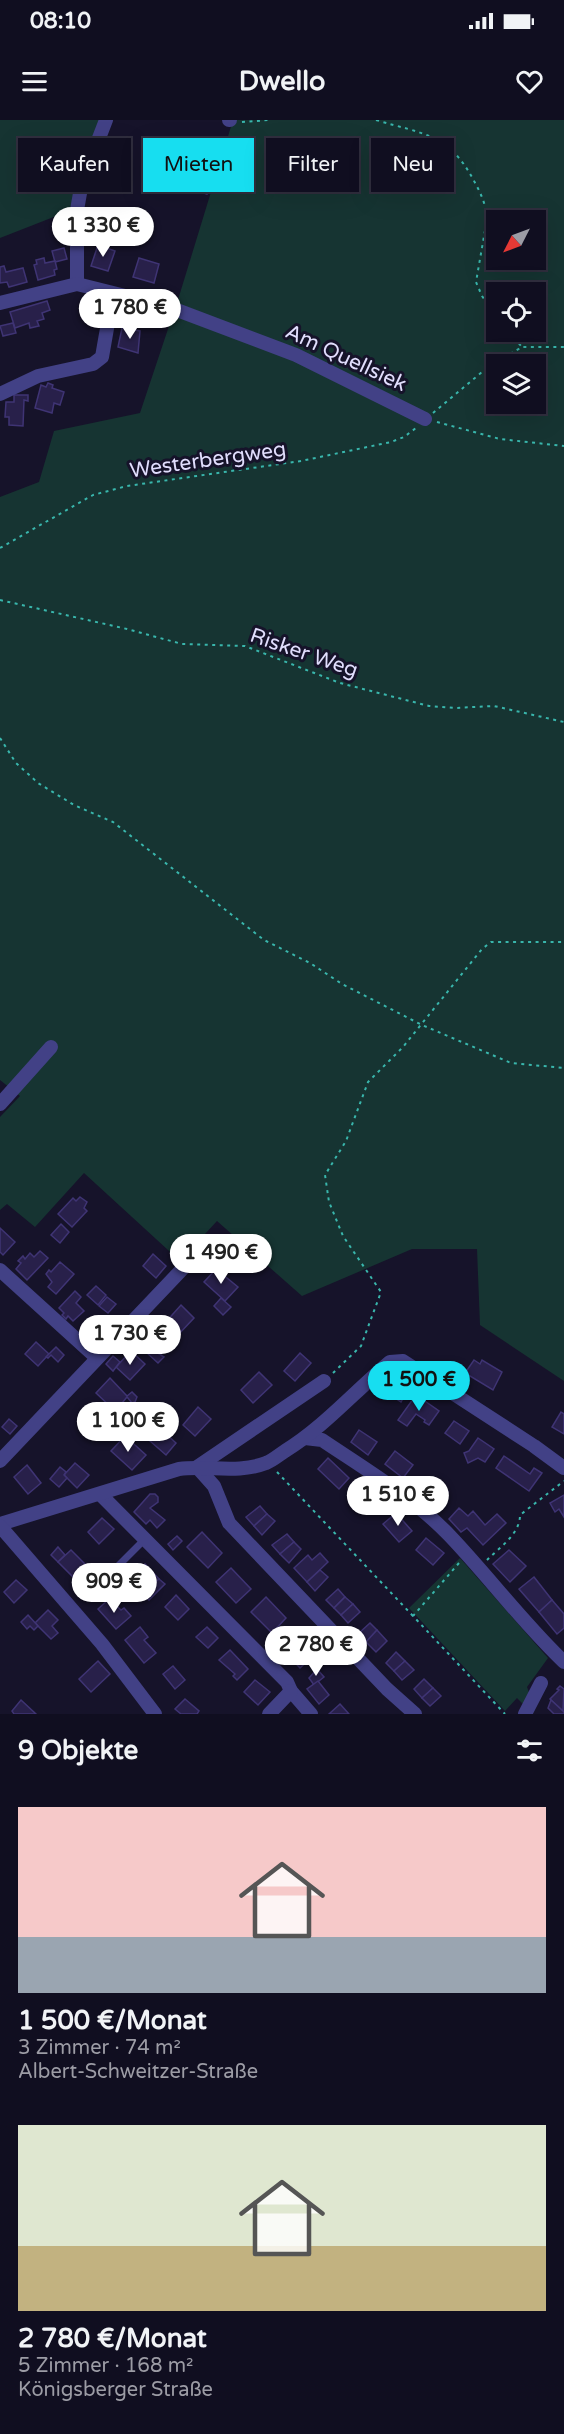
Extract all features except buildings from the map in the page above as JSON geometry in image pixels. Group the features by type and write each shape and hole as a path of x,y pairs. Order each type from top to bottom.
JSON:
{"street":[{"path":"0,303 77,284 77,210 80,191 106,120"},
{"name":"Am Quellsiek","path":"77,284 177,309 296,355 425,419"},
{"path":"0,394 38,376 93,364 102,357 113,294"},
{"path":"0,1104 51,1047"},
{"path":"0,1461 208,1242"},
{"path":"0,1270 97,1358"},
{"path":"155,1714 102,1644 0,1525 179,1469 197,1467 217,1470 266,1463 305,1438 390,1362 403,1361 564,1468"},
{"path":"197,1467 324,1381"},
{"path":"305,1438 322,1440 410,1501 449,1535 564,1662"},
{"path":"197,1467 214,1486 229,1523 387,1689 415,1714"},
{"path":"101,1495 144,1540 183,1574 287,1682 291,1691 311,1714"},
{"path":"525,1714 542,1683"},
{"path":"269,1714 291,1691"}],"lane":[{"path":"91,1593 144,1540"}],"path":[{"path":"229,120 248,123 269,120"},
{"path":"376,120 445,143 464,162 482,196 486,209 487,219 476,282 486,301"},
{"path":"518,342 522,347 564,346"},
{"name":"Westerbergweg","path":"0,548 93,495 127,486 301,461 391,442 404,437 488,367 522,347"},
{"path":"425,419 500,439 564,446"},
{"name":"Risker Weg","path":"0,600 182,644 245,646 340,683 429,706 455,708 494,706 564,722"},
{"path":"0,738 16,763 38,783 74,805 113,822 264,939 310,963 342,984 422,1025 511,1063 564,1068"},
{"path":"324,1381 361,1346 381,1292 343,1236 329,1202 325,1175 346,1140 368,1082 422,1025 482,949 491,942 564,942"},
{"path":"266,1463 505,1714"},
{"path":"492,1555 515,1532 520,1523 520,1515 564,1481"},
{"path":"413,1616 454,1569"}],"green space":[{"path":"0,120 100,120 94,138 18,138 18,192 75,192 69,211 0,238"},
{"path":"233,120 564,120 564,1381 480,1325 477,1249 412,1249 302,1296 217,1221 180,1261 84,1173 35,1227 7,1204 0,1210 0,1117 20,1096 0,1080 0,497 39,482 54,431 140,413 173,314 296,350 177,303 211,192 254,192 254,138 227,138"},
{"path":"460,1558 548,1658 527,1687 530,1695 526,1707 517,1698 505,1711 409,1608"}]}
